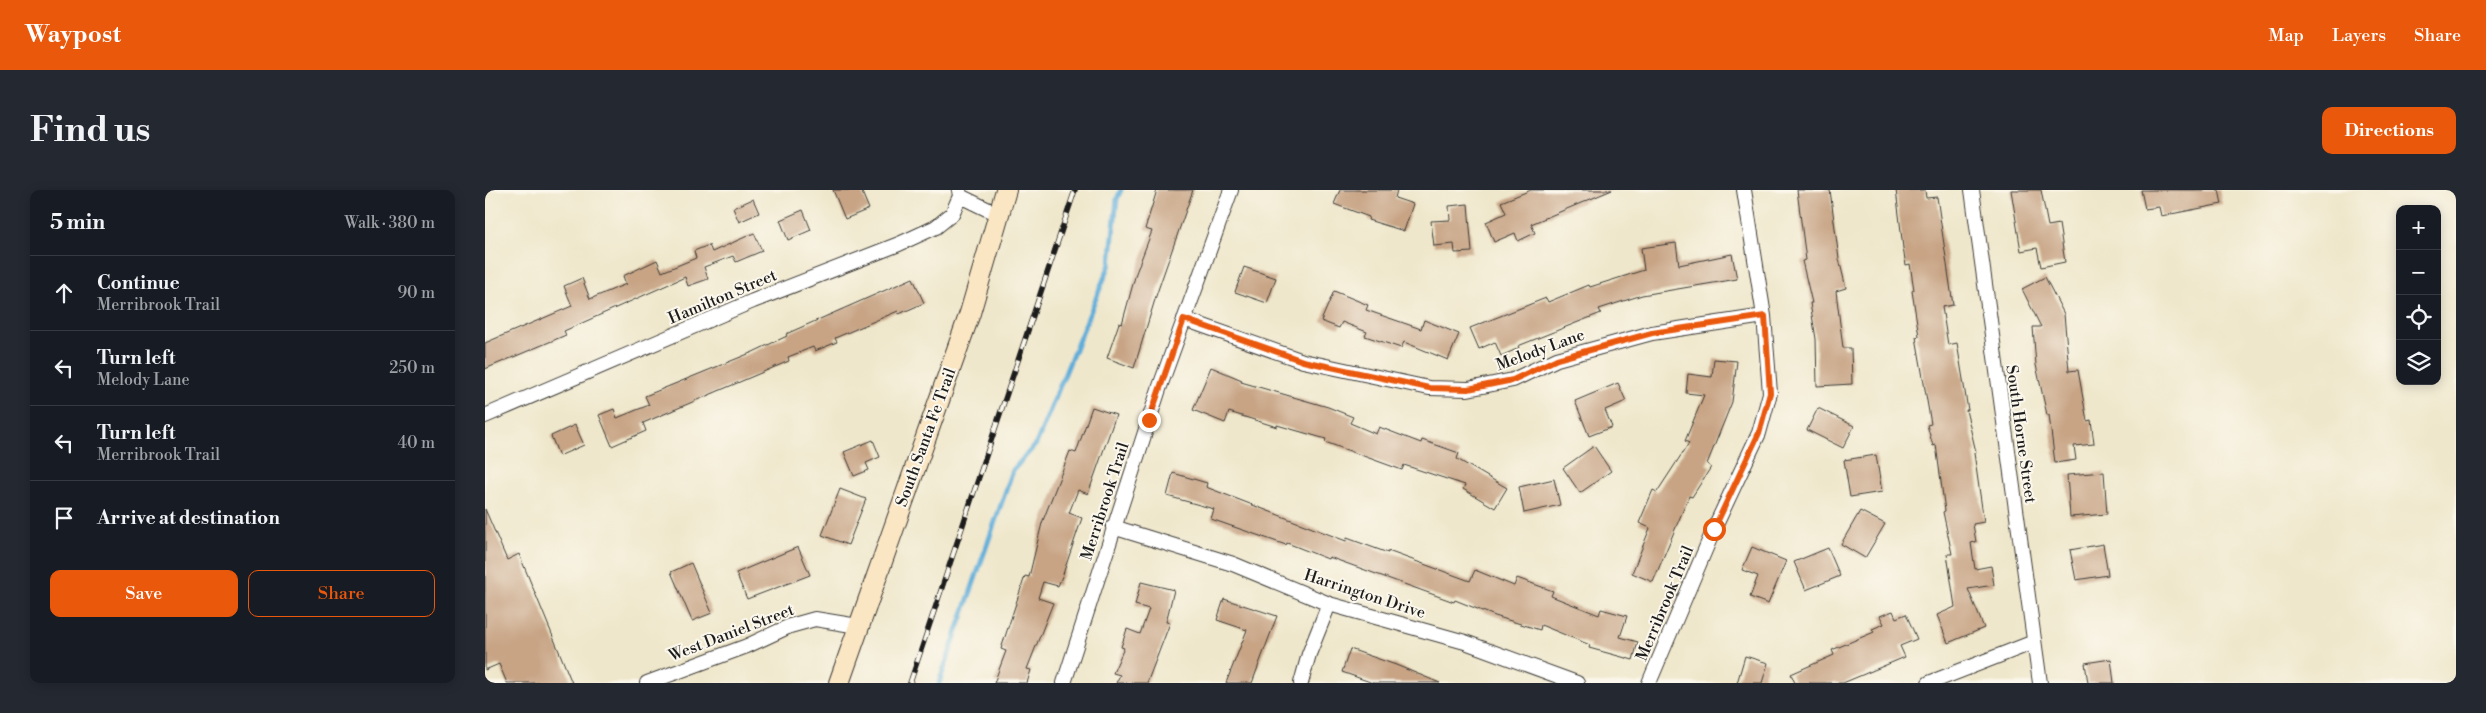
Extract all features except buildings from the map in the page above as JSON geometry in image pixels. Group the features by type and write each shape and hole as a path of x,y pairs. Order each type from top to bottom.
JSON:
{"street":[{"name":"South Santa Fe Trail","path":"839,683 970,312 997,214 1006,190"},
{"name":"Merribrook Trail","path":"1064,683 1113,527 1184,319 1231,190"},
{"name":"Merribrook Trail","path":"1649,683 1714,529 1759,433 1770,393 1765,316 1744,190"},
{"name":"South Horne Street","path":"1972,190 2040,683"},
{"path":"960,193 997,214"},
{"name":"Hamilton Street","path":"485,416 753,301 899,244 936,227 952,214 960,193"},
{"name":"Melody Lane","path":"1184,319 1303,361 1429,388 1468,389 1513,380 1557,359 1652,333 1765,316"},
{"name":"Harrington Drive","path":"1113,527 1233,564 1329,604 1465,642 1577,683"},
{"path":"1301,683 1329,604"},
{"name":"West Daniel Street","path":"647,683 747,646 791,626 815,619 858,626"},
{"path":"1929,683 2034,642"}],"waterway":[{"path":"939,683 1013,470 1036,444 1110,264 1117,199 1121,190"}],"railway":[{"path":"910,683 1075,190"}],"route":[{"path":"1149,420 1184,319 1303,361 1429,388 1468,389 1513,380 1557,359 1652,333 1765,316 1770,393 1759,433 1714,529"}]}
